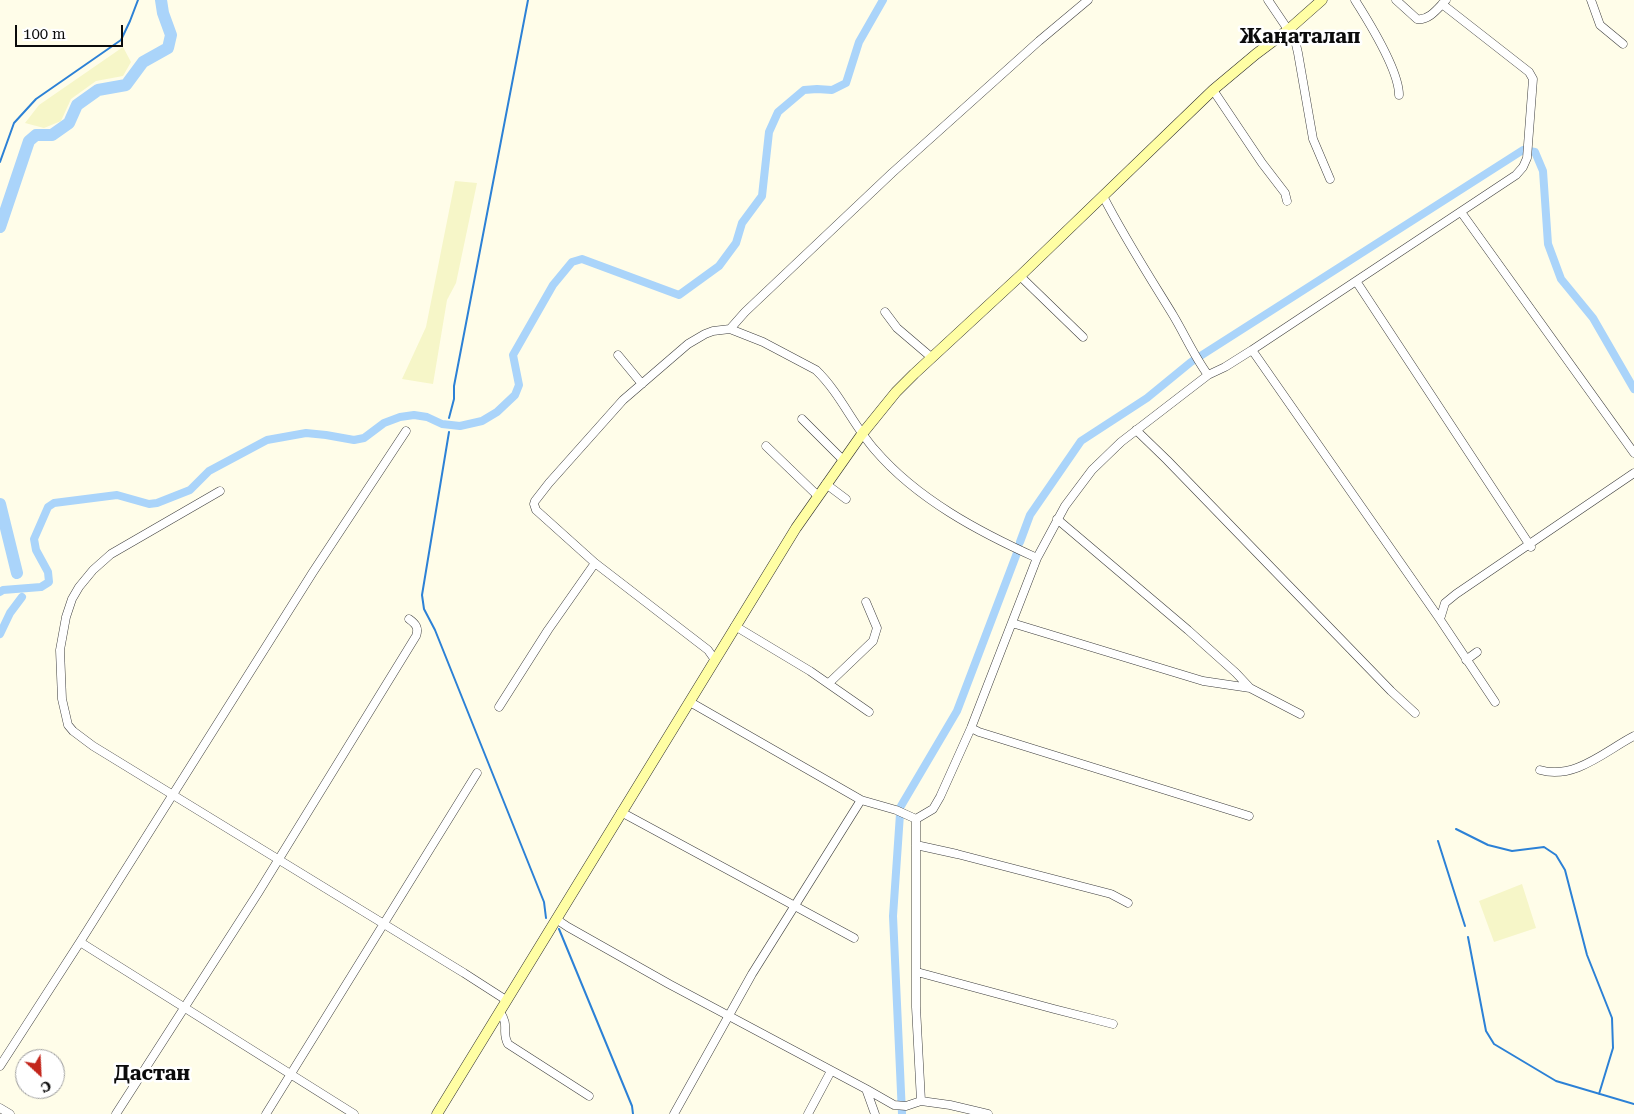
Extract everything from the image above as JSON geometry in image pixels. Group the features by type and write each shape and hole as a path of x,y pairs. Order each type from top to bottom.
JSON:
{"main road":[{"path":"437,1114 796,528 862,434 896,392 931,357 1020,276 1213,90 1322,0"}],"street":[{"path":"730,329 745,312 892,173 1039,41 1088,0"},
{"path":"1268,0 1295,40 1313,139 1330,179"},
{"path":"1355,0 1371,26 1398,83 1399,96"},
{"path":"916,819 935,806 971,728 1037,558 1068,501 1092,470 1136,430 1208,375 1252,350 1461,212 1516,175 1523,167 1527,158 1528,148 1532,75 1444,2 1428,16 1420,20 1396,0"},
{"path":"1591,0 1600,25 1623,44"},
{"path":"1213,90 1262,163 1285,192 1287,201"},
{"path":"1103,196 1123,235 1208,375"},
{"path":"1461,212 1634,454"},
{"path":"1020,276 1083,337"},
{"path":"1356,281 1530,545"},
{"path":"885,312 897,328 931,357"},
{"path":"715,660 708,650 595,563 534,507 534,502 623,400 688,344 713,330 730,329 762,342 816,370 882,459 929,500 1016,549 1037,558"},
{"path":"1252,350 1439,618 1495,702"},
{"path":"618,355 642,384"},
{"path":"802,419 843,460"},
{"path":"1136,430 1391,691 1415,713"},
{"path":"0,1066 313,572 406,432"},
{"path":"766,446 818,496"},
{"path":"1439,618 1445,603 1634,473"},
{"path":"826,484 846,499"},
{"path":"220,491 110,554 79,587 69,607 60,650 62,699 65,716 73,731 93,746 506,1000"},
{"path":"1058,519 1188,630 1250,688"},
{"path":"499,707 548,630 595,563"},
{"path":"829,683 873,641 877,628 866,602"},
{"path":"116,1114 185,1008 416,636 417,626 408,619"},
{"path":"1012,622 1203,681 1250,688 1300,714"},
{"path":"735,626 829,683 870,712"},
{"path":"1466,660 1477,652"},
{"path":"690,702 860,800 896,810 916,819"},
{"path":"971,728 1249,816"},
{"path":"1540,770 1558,773 1583,766 1634,736"},
{"path":"266,1114 477,773"},
{"path":"674,1114 756,968 860,800"},
{"path":"621,812 854,938"},
{"path":"916,819 916,1027 922,1101"},
{"path":"916,845 1111,894 1128,904"},
{"path":"556,918 568,927 669,984 729,1014 890,1104 906,1106 922,1101 950,1104 988,1114"},
{"path":"78,927 87,931"},
{"path":"80,942 354,1114"},
{"path":"917,972 1113,1024"},
{"path":"500,1012 506,1022 505,1038 508,1044 589,1096"},
{"path":"808,1114 832,1071"},
{"path":"866,1089 875,1114"},
{"path":"0,1108 10,1114"}],"green space":[{"path":"123,47 131,62 123,76 96,81 71,99 61,121 44,128 25,123 39,105"},
{"path":"455,181 477,183 456,283 447,300 433,384 402,379 426,327"},
{"path":"1522,884 1536,928 1494,942 1479,901"}],"waterway":[{"path":"0,162 14,123 36,99 121,40 138,0"},
{"path":"0,227 29,141 36,135 52,135 69,123 77,105 98,90 126,85 143,62 168,48 171,35 163,13 161,0"},
{"path":"449,418 528,0"},
{"path":"0,592 3,590 41,587 49,582 48,572 36,550 34,539 48,507 54,503 117,495 149,504 157,503 190,490 209,471 267,440 306,433 354,440 364,438 384,423 400,417 414,415 427,417 442,424 460,426 482,421 497,412 515,395 519,385 513,355 553,285 572,262 582,259 679,295 719,266 736,243 742,223 762,196 769,132 778,112 804,90 832,90 846,83 859,42 883,0"},
{"path":"1020,542 1030,515 1081,441 1147,398 1191,362 1523,150 1535,152 1543,171 1548,244 1561,279 1593,318 1634,389"},
{"path":"449,432 422,595 424,609 435,630 544,902 546,918"},
{"path":"0,504 17,573"},
{"path":"901,806 957,711 1017,553"},
{"path":"0,634 10,613 22,597"},
{"path":"900,814 893,916 902,1114"},
{"path":"1456,829 1488,845 1512,851 1544,847 1556,855 1565,870 1587,955 1612,1018 1613,1048 1599,1094"},
{"path":"1438,841 1465,926"},
{"path":"559,929 632,1106 633,1114"},
{"path":"1468,937 1486,1031 1494,1044 1556,1081 1634,1104"}],"district":[{"name":"Жаңаталап","path":"1300,37"},
{"name":"Дастан","path":"152,1074"}]}
